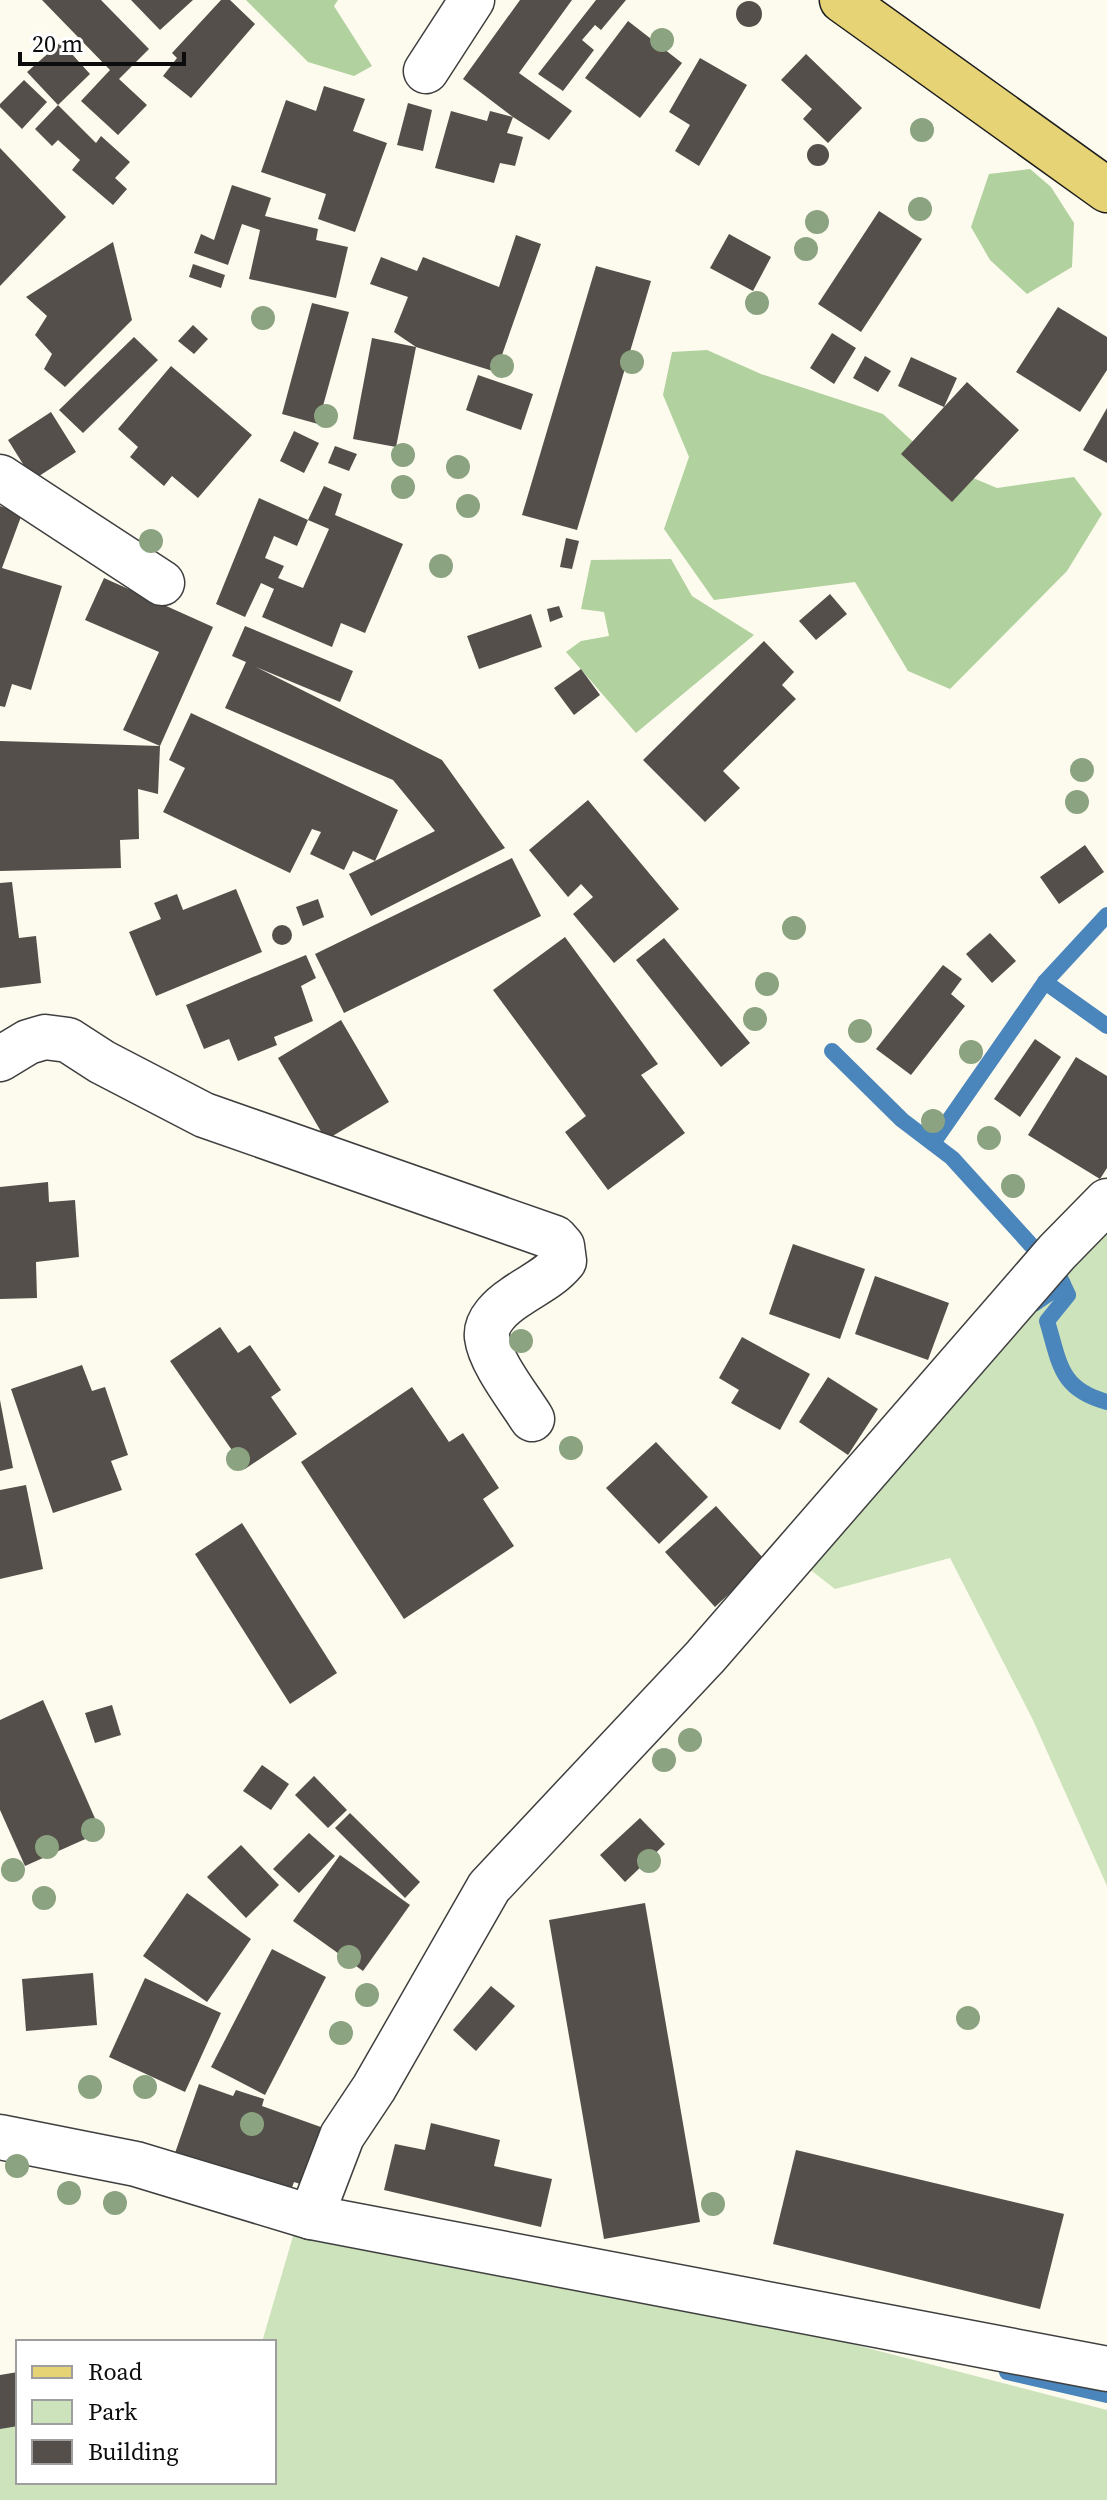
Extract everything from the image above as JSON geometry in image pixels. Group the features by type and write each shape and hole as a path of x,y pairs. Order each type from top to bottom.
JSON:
{"main road":[{"path":"842,0 1107,190"}],"street":[{"path":"426,71 472,0"},
{"path":"0,477 162,583"},
{"path":"0,1059 28,1042 45,1037 68,1040 102,1062 204,1115 555,1238 562,1246 564,1261 553,1274 498,1311 490,1321 486,1335 493,1355 532,1419"},
{"path":"311,2217 342,2136 374,2088 489,1887 705,1657 1057,1252 1107,1201"},
{"path":"0,2137 136,2164 311,2217 1107,2369"}],"green space":[{"path":"246,0 338,0 334,6 372,66 354,76 308,62"},
{"path":"1030,169 1051,187 1074,223 1072,267 1027,294 990,260 971,227 989,174"},
{"path":"707,350 761,374 883,414 935,462 997,488 1074,477 1102,514 1067,571 950,689 908,671 855,582 714,600 664,529 689,457 663,395 672,352"},
{"path":"671,559 692,596 754,635 636,733 566,652 581,641 609,636 604,612 581,609 591,560"},
{"path":"1107,1215 1107,1886 1033,1720 950,1558 835,1589 799,1561"},
{"path":"303,2202 1107,2410 1107,2500 0,2500 0,2427 16,2424 16,2484 276,2484 276,2340 263,2340"}],"building":[{"path":"42,0 101,0 149,49 119,79 147,105 118,135 81,101 110,70"},
{"path":"131,0 193,0 160,30"},
{"path":"221,0 230,0 255,24 191,98 163,76 177,58 172,53"},
{"path":"520,0 572,0 519,73 572,111 549,140 463,79"},
{"path":"596,0 626,0 601,30 595,25 582,40 594,50 563,91 538,74"},
{"path":"749,1 758,5 762,14 758,23 749,27 740,23 736,14 740,5"},
{"path":"628,21 682,63 640,118 585,78"},
{"path":"61,42 90,74 58,105 27,72"},
{"path":"806,54 862,108 828,143 803,119 812,109 781,80"},
{"path":"700,58 747,85 699,166 675,151 690,125 669,112"},
{"path":"24,80 47,102 22,129 0,104"},
{"path":"324,86 365,99 353,131 387,143 355,232 318,219 326,194 261,172 286,100 316,111"},
{"path":"408,103 432,110 423,151 397,145"},
{"path":"58,105 96,143 101,136 130,162 115,178 127,189 113,205 72,170 80,160 58,140 52,146 35,129"},
{"path":"451,111 487,121 490,111 513,117 507,133 523,137 515,166 500,163 494,183 435,168"},
{"path":"814,144 822,144 829,155 822,166 814,166 807,159 807,151"},
{"path":"0,148 66,217 0,286"},
{"path":"232,185 271,198 265,216 318,229 316,240 348,247 336,298 249,279 260,230 242,224 228,265 194,253 201,234 214,240"},
{"path":"879,211 922,239 861,332 818,304"},
{"path":"729,234 771,257 753,291 710,268"},
{"path":"516,235 541,244 496,372 416,347 394,332 408,297 370,284 381,257 417,271 423,257 499,287"},
{"path":"113,242 132,320 65,387 44,369 52,354 35,335 47,316 26,297"},
{"path":"193,264 225,275 221,288 189,277"},
{"path":"596,266 651,281 577,530 522,515"},
{"path":"312,303 349,312 318,424 282,414"},
{"path":"1058,307 1107,337 1107,370 1080,412 1016,372"},
{"path":"193,325 208,339 194,354 178,341"},
{"path":"832,333 856,348 834,384 810,368"},
{"path":"134,337 158,360 83,433 59,410"},
{"path":"372,338 416,347 396,447 353,439"},
{"path":"865,356 891,371 878,392 853,378"},
{"path":"911,357 957,378 944,407 898,386"},
{"path":"171,366 252,435 198,498 172,476 164,486 130,457 138,447 118,429"},
{"path":"478,375 533,394 521,430 466,410"},
{"path":"967,382 1019,430 952,502 901,454"},
{"path":"1107,408 1107,463 1083,450"},
{"path":"51,412 76,452 33,480 8,440"},
{"path":"294,431 319,443 304,473 280,461"},
{"path":"335,446 357,454 349,471 328,463"},
{"path":"324,486 342,494 335,515 403,544 365,633 341,623 332,647 262,617 274,589 261,583 245,617 216,604 259,498 308,520","holes":["308,520 329,529 303,588 278,578 284,566 265,558 274,536 297,546"]},
{"path":"0,506 22,514 2,568 62,586 31,690 12,684 5,707 0,706"},
{"path":"566,538 579,541 572,569 560,567"},
{"path":"104,578 213,627 160,746 123,730 159,652 85,620"},
{"path":"830,594 847,614 816,640 799,621"},
{"path":"559,606 563,617 550,622 547,609"},
{"path":"531,614 542,647 479,669 467,636"},
{"path":"245,626 353,671 340,702 256,667 442,760 505,848 371,916 349,874 435,831 393,780 225,708 246,662 232,656"},
{"path":"764,641 794,672 782,685 796,699 723,771 740,788 705,822 643,760"},
{"path":"581,669 600,695 574,715 554,688"},
{"path":"191,713 398,810 375,861 353,851 344,870 310,854 321,832 312,829 290,873 163,812 185,768 169,760"},
{"path":"0,741 160,746 158,794 138,789 139,839 120,840 121,868 0,871"},
{"path":"588,800 679,909 614,963 573,914 593,897 581,884 568,897 529,850"},
{"path":"1085,845 1104,872 1059,904 1040,877"},
{"path":"512,858 541,916 344,1013 315,954"},
{"path":"12,882 19,938 36,936 41,983 0,988 0,883"},
{"path":"236,889 262,952 156,996 129,932 161,919 154,903 177,894 183,910"},
{"path":"318,899 324,917 303,926 296,907"},
{"path":"282,925 289,928 292,935 289,942 282,945 275,942 272,935 275,928"},
{"path":"990,933 1016,961 992,983 966,954"},
{"path":"565,937 658,1064 641,1075 685,1133 608,1190 565,1132 586,1116 493,990"},
{"path":"664,938 750,1043 721,1067 636,960"},
{"path":"306,955 316,978 301,986 313,1021 274,1037 277,1045 238,1061 229,1039 204,1049 186,1005"},
{"path":"943,965 962,979 951,994 965,1006 911,1075 876,1049"},
{"path":"341,1020 389,1102 326,1140 278,1058"},
{"path":"1035,1039 1061,1057 1020,1117 994,1099"},
{"path":"1076,1057 1107,1076 1107,1168 1100,1179 1028,1135"},
{"path":"48,1182 49,1202 75,1200 79,1257 36,1262 37,1298 0,1299 0,1187"},
{"path":"793,1244 865,1269 840,1339 769,1314"},
{"path":"875,1276 949,1303 928,1360 855,1334"},
{"path":"220,1327 238,1353 250,1345 281,1390 271,1397 297,1434 245,1469 170,1361"},
{"path":"742,1337 810,1374 780,1430 731,1403 739,1390 719,1378"},
{"path":"82,1365 92,1391 105,1387 128,1455 111,1461 122,1490 53,1513 11,1389"},
{"path":"828,1377 878,1409 848,1455 799,1422"},
{"path":"412,1387 449,1442 463,1433 499,1488 483,1499 514,1546 404,1619 301,1462"},
{"path":"0,1400 13,1468 0,1471"},
{"path":"656,1442 708,1497 659,1544 606,1488"},
{"path":"26,1485 43,1569 0,1579 0,1490"},
{"path":"716,1506 765,1560 715,1607 665,1552"},
{"path":"242,1523 337,1673 290,1704 195,1554"},
{"path":"43,1700 101,1832 25,1866 0,1810 0,1720"},
{"path":"112,1705 121,1735 95,1743 85,1713"},
{"path":"262,1765 289,1784 271,1810 243,1791"},
{"path":"314,1776 347,1810 328,1828 295,1795"},
{"path":"350,1813 420,1882 405,1898 335,1828"},
{"path":"640,1818 665,1844 625,1882 600,1855"},
{"path":"309,1833 335,1856 299,1893 273,1869"},
{"path":"241,1845 279,1885 246,1918 207,1877"},
{"path":"340,1855 410,1905 363,1971 293,1921"},
{"path":"187,1893 251,1939 207,2002 143,1956"},
{"path":"645,1903 700,2222 604,2239 549,1920"},
{"path":"272,1949 326,1977 265,2095 211,2067"},
{"path":"93,1973 97,2025 26,2031 22,1979"},
{"path":"145,1978 221,2013 185,2092 109,2057"},
{"path":"491,1986 515,2006 476,2051 453,2030"},
{"path":"199,2084 233,2096 236,2090 264,2099 262,2106 332,2131 312,2188 294,2182 290,2193 175,2153"},
{"path":"431,2123 500,2140 494,2166 552,2179 541,2227 384,2190 395,2144 425,2150"},
{"path":"796,2150 1064,2214 1040,2309 773,2244"},
{"path":"16,2372 16,2426 0,2429 0,2375"}],"waterway":[{"path":"933,1143 1045,982 1107,915"},
{"path":"1045,982 1107,1026"},
{"path":"832,1051 902,1120 952,1158 1031,1245"},
{"path":"1060,1278 1068,1295 1047,1321 1059,1362 1070,1382 1079,1390 1107,1402"},
{"path":"1034,1304 1063,1284"},
{"path":"1007,2372 1107,2395"}]}
